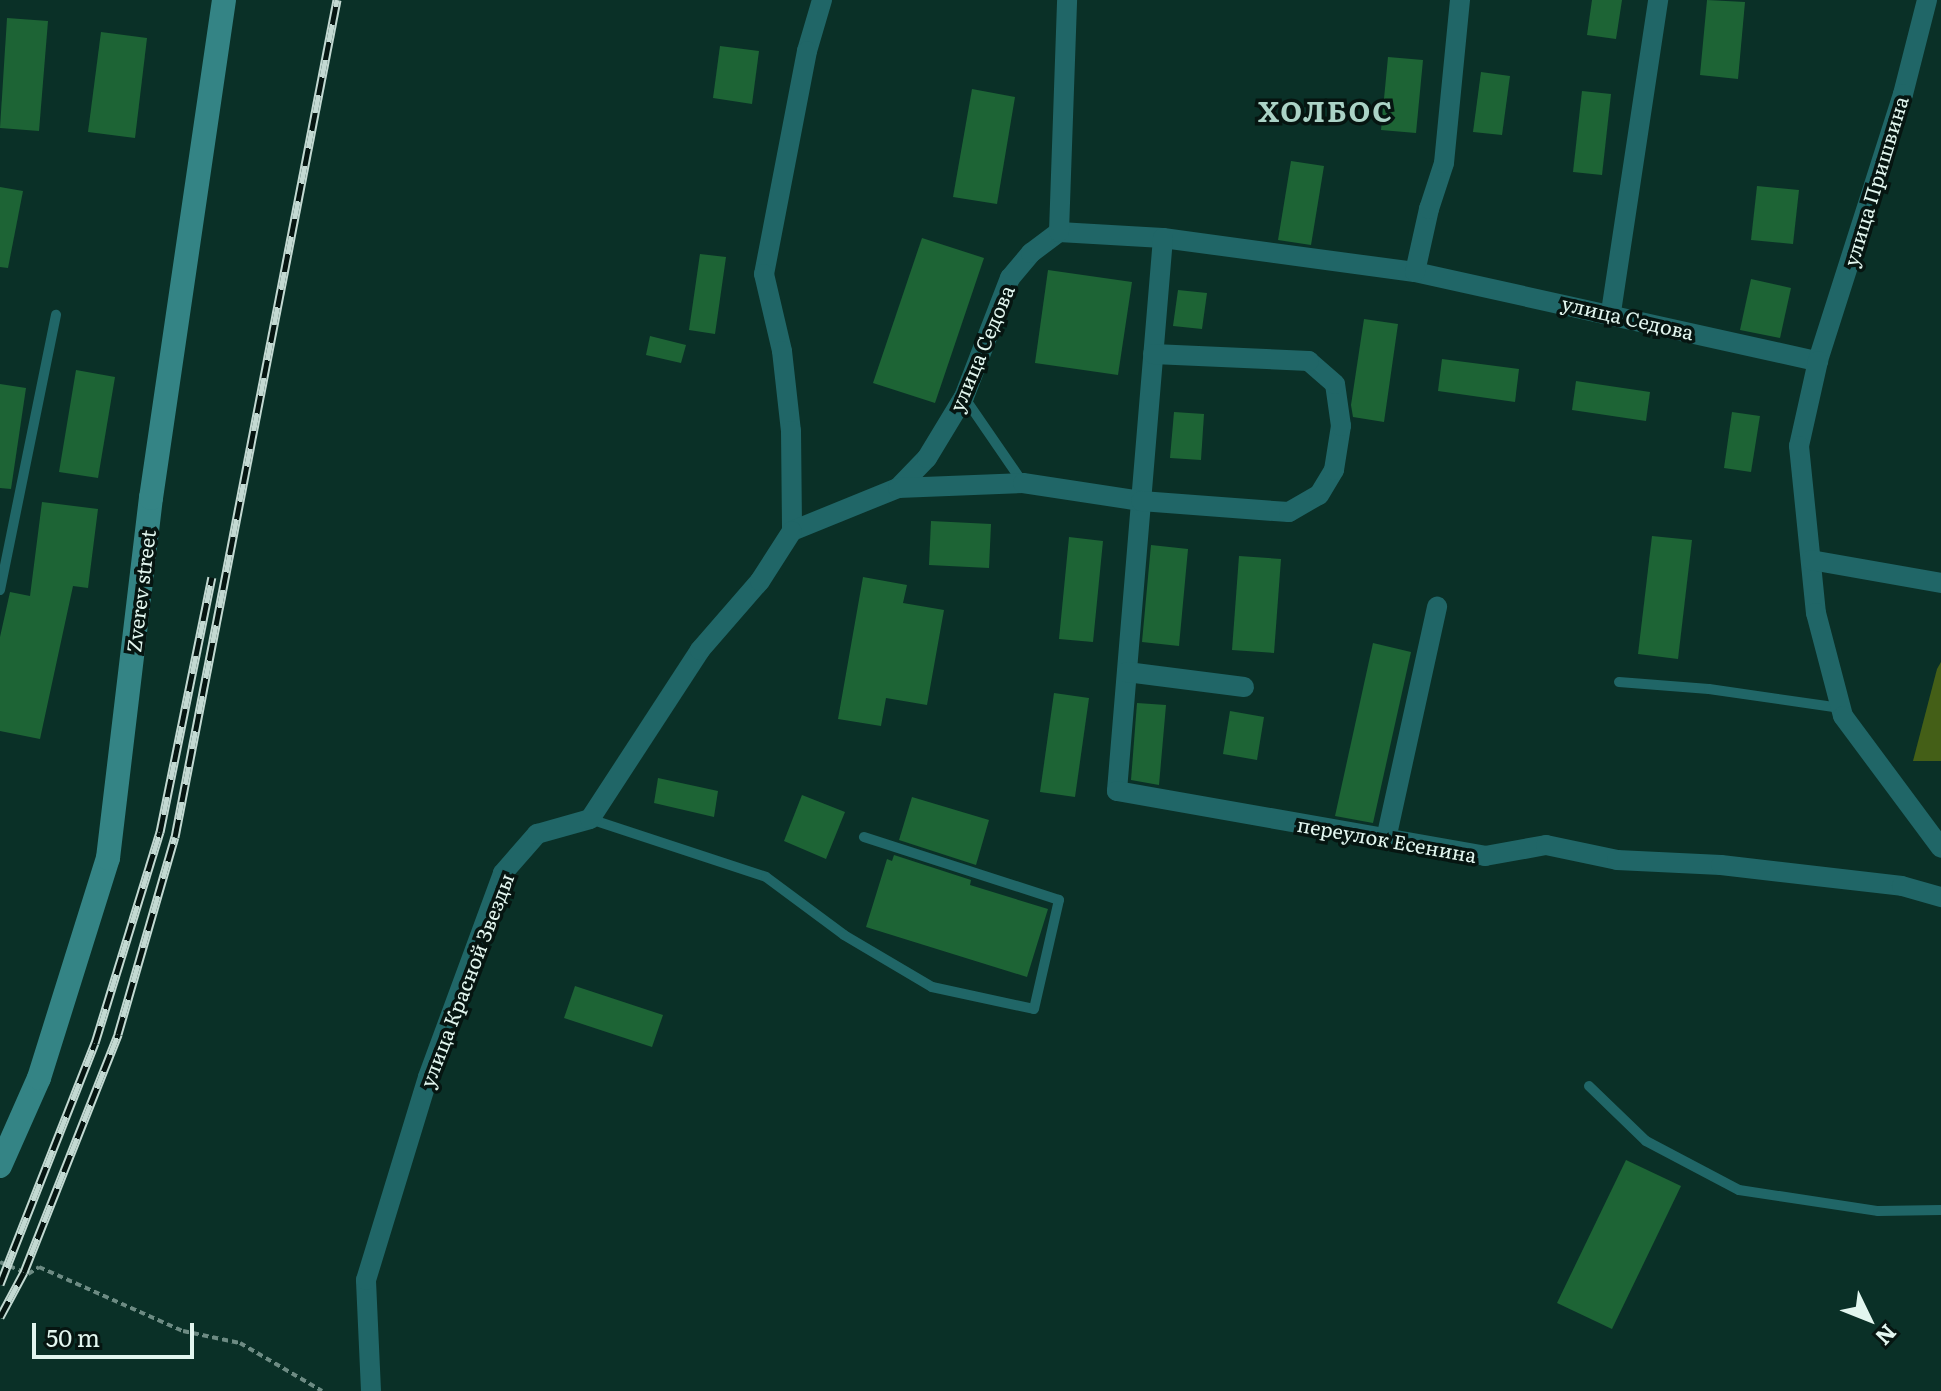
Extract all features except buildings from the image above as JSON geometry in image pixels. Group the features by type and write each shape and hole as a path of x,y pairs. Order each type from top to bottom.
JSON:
{"main road":[{"name":"Zverev street","path":"0,1166 39,1078 108,858 151,498 224,0"}],"street":[{"path":"590,819 700,650 760,581 792,531 782,351 764,274 807,51 822,0"},
{"path":"1059,232 1067,0"},
{"path":"1415,272 1429,209 1444,163 1460,0"},
{"path":"1611,312 1658,0"},
{"name":"улица Пришвина","path":"1927,0 1903,94 1818,361 1799,446 1816,613 1843,716 1941,848"},
{"name":"улица Седова","path":"792,531 898,488 927,458 964,397 1010,278 1031,253 1059,232 1163,238 1415,272 1611,312 1818,361"},
{"path":"1163,238 1127,672 1244,687"},
{"path":"898,488 1023,483 1141,501 1289,512 1319,495 1334,470 1341,426 1335,384 1309,361 1153,354"},
{"path":"1811,560 1941,583"},
{"path":"1386,839 1437,607"},
{"name":"переулок Есенина","path":"1127,672 1117,791 1485,856 1546,845 1617,860 1721,865 1902,886 1941,897"},
{"name":"улица Красной Звезды","path":"371,1391 366,1280 428,1077 503,873 537,834 590,819"}],"lane":[{"path":"0,590 56,315"},
{"path":"964,397 1023,483"},
{"path":"1619,682 1709,689 1841,708"},
{"path":"590,819 766,877 844,935 932,987 1034,1009 1059,900 864,837"},
{"path":"1589,1086 1646,1141 1739,1190 1878,1211 1941,1210"}],"path":[{"path":"0,1262 28,1274 39,1267 183,1331 240,1343 322,1391"}],"green space":[{"path":"1941,662 1941,761 1913,761 1937,669"}],"railway":[{"path":"0,1317 24,1272 118,1034 175,837 337,0"},
{"path":"0,1284 95,1043 160,832 212,577"}],"district":[{"name":"ХОЛБОС","path":"1326,110"}]}
